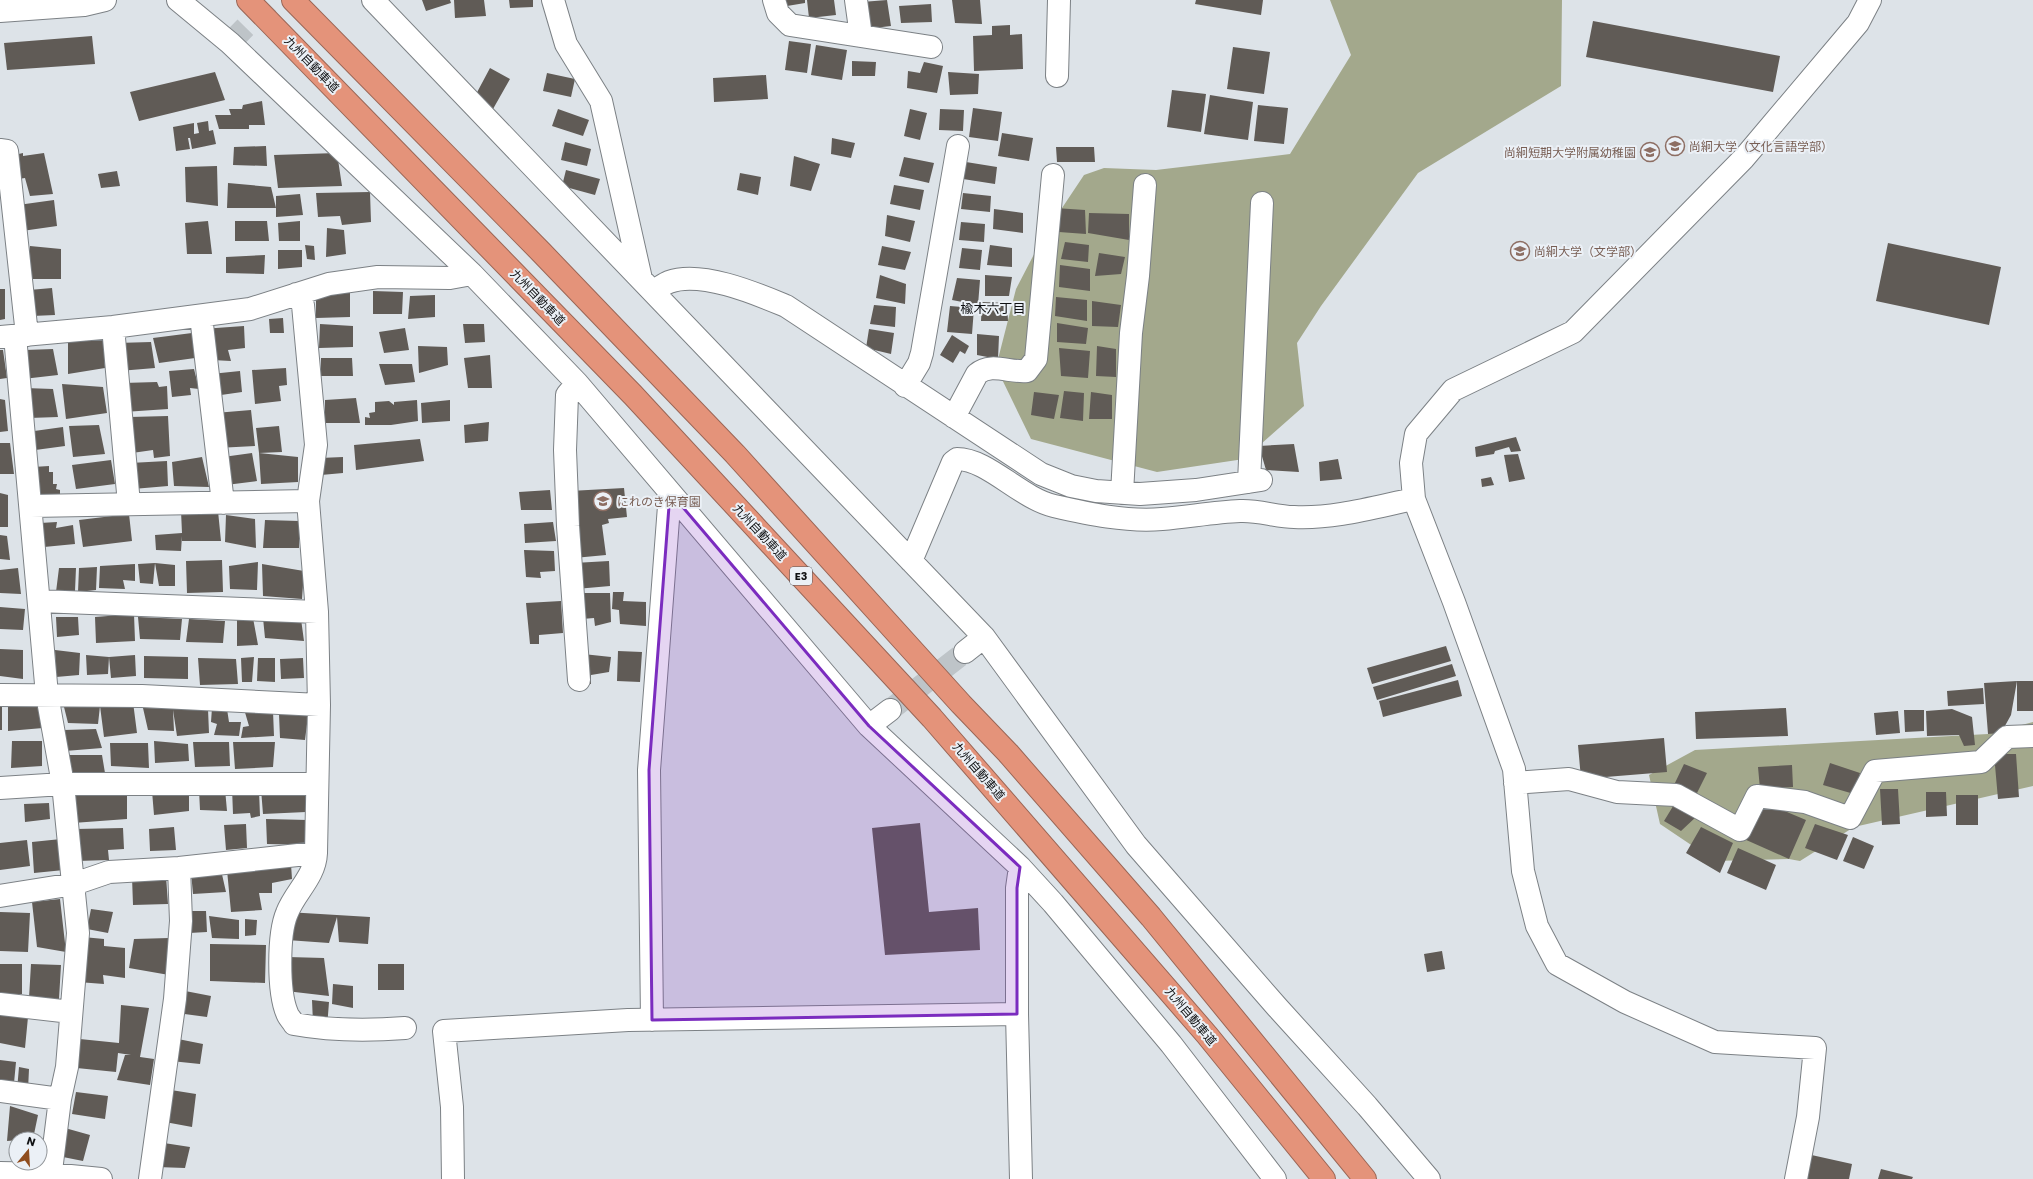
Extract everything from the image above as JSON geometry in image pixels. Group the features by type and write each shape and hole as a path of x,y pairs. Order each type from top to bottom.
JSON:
{"highway":[{"name":"九州自動車道","path":"248,0 633,395 932,718 1208,1035 1324,1179"},
{"path":"294,0 536,247 729,449 961,704 1008,753 1151,917 1365,1179"}],"street":[{"path":"0,11 105,0"},
{"path":"178,0 230,43 472,274 577,383 869,726 1020,867 1053,903 1171,1044 1275,1179"},
{"path":"373,0 984,637 1136,844 1277,1007 1367,1106 1429,1179"},
{"path":"552,0 566,44 601,101 648,285"},
{"path":"774,0 778,13 790,25 932,47"},
{"path":"856,0 861,36"},
{"path":"1057,76 1059,0"},
{"path":"1796,1179 1808,1117 1815,1048 1715,1042 1625,1002 1556,964 1537,926 1523,871 1516,783 1512,761 1454,602 1414,499 1411,463 1416,434 1454,390 1573,332 1744,158 1858,23 1870,0"},
{"path":"905,386 919,363 922,353 958,146"},
{"path":"0,150 7,150 8,241 14,336 18,360 21,420 31,506 47,695 62,784 74,884 78,934 67,1067 60,1099 50,1176"},
{"path":"954,417 977,374 983,370 991,368 1020,372 1027,371 1036,359 1053,175"},
{"path":"1122,493 1131,333 1138,276 1146,185"},
{"path":"648,285 684,280 716,281 741,288 786,306 905,386 1041,474 1071,486 1096,492 1122,493 1196,490 1255,481 1262,203"},
{"path":"14,336 113,327 250,309 329,284 378,277 450,278 472,274"},
{"path":"296,294 303,306 316,445 308,501 317,612 319,705 316,863 287,912 282,929 280,972 287,1013 294,1024 356,1031 405,1028"},
{"path":"201,316 223,503"},
{"path":"113,327 129,504"},
{"path":"577,383 567,395 565,450 568,526 578,680"},
{"path":"912,561 953,462 957,459 975,462 1018,491 1049,505 1124,519 1161,519 1241,511 1267,512 1294,518 1312,517 1335,515 1414,499"},
{"path":"652,1020 649,770 669,506 675,498"},
{"path":"31,506 308,501"},
{"path":"39,601 317,612"},
{"path":"966,652 984,637"},
{"path":"0,695 142,696 319,705"},
{"path":"869,726 890,710"},
{"path":"1516,783 1569,779 1616,792 1676,795 1740,830 1757,796 1805,802 1850,818 1875,771 1981,762 2006,737 2033,736"},
{"path":"0,788 62,784 317,784"},
{"path":"0,896 74,884 109,872 178,868 316,853"},
{"path":"1020,867 1017,888 1017,1014 1021,1179"},
{"path":"150,1179 175,999 181,921 178,868"},
{"path":"0,1004 71,1012"},
{"path":"454,1179 452,1107 444,1031 628,1020 1017,1014"},
{"path":"0,1091 60,1099"},
{"path":"0,1173 101,1179"}],"highlighted area":[{"path":"675,498 869,726 1020,867 1017,888 1017,1014 652,1020 649,770 669,506"}],"green space":[{"path":"1330,0 1562,0 1561,86 1418,173 1321,306 1297,343 1304,406 1244,459 1157,472 1031,439 996,367 1016,289 1044,235 1084,175 1104,168 1156,170 1290,154 1351,55"},
{"path":"2033,722 2033,786 1854,827 1800,861 1789,859 1715,861 1660,824 1649,775 1695,750 1988,734"}],"building":[{"path":"422,0 450,0 451,3 426,11"},
{"path":"454,0 484,0 486,16 455,18"},
{"path":"509,0 533,0 533,7 510,8"},
{"path":"780,0 805,0 805,3 781,7"},
{"path":"807,0 834,0 836,15 809,18"},
{"path":"887,0 891,26 865,29 862,2"},
{"path":"952,0 980,0 982,24 955,23"},
{"path":"1196,0 1263,0 1261,15 1195,4"},
{"path":"931,4 932,22 901,23 899,6"},
{"path":"1593,21 1780,56 1773,92 1586,57"},
{"path":"1010,25 1010,35 1022,34 1023,69 974,71 973,36 992,35 992,26"},
{"path":"92,36 95,64 7,70 4,43"},
{"path":"789,41 811,44 807,73 785,70"},
{"path":"816,45 847,50 842,80 811,75"},
{"path":"1233,47 1270,52 1264,94 1227,89"},
{"path":"852,61 876,62 875,76 852,76"},
{"path":"924,62 943,66 937,93 907,88 908,71 920,73"},
{"path":"490,68 510,79 493,109 474,98"},
{"path":"215,72 225,100 139,121 130,92"},
{"path":"948,72 979,74 978,94 950,95"},
{"path":"547,73 575,79 571,97 543,91"},
{"path":"766,75 768,99 714,102 713,78"},
{"path":"1172,90 1206,94 1201,132 1167,127"},
{"path":"1210,95 1253,102 1248,140 1204,134"},
{"path":"262,101 265,125 249,125 249,129 219,129 215,115 231,115 229,109 242,109 243,105"},
{"path":"1258,105 1288,108 1284,144 1254,141"},
{"path":"973,108 1002,112 998,141 969,137"},
{"path":"558,109 589,120 583,136 552,126"},
{"path":"910,109 927,113 920,140 904,136"},
{"path":"940,109 964,110 963,131 939,130"},
{"path":"208,121 209,131 213,130 216,144 192,149 190,138 188,138 190,149 176,151 173,127 194,123 194,134 199,133 197,123"},
{"path":"1002,133 1033,138 1029,161 998,156"},
{"path":"832,138 855,143 851,158 831,154"},
{"path":"565,142 591,149 587,166 561,160"},
{"path":"266,146 267,166 233,165 234,147"},
{"path":"1056,147 1094,147 1095,162 1057,162"},
{"path":"23,153 23,156 44,153 53,194 30,196 25,178 12,180 10,156"},
{"path":"337,153 342,186 278,188 274,155"},
{"path":"794,156 820,164 811,191 790,186"},
{"path":"904,157 934,163 929,183 899,176"},
{"path":"966,162 997,167 995,184 963,179"},
{"path":"217,166 218,206 186,202 185,167"},
{"path":"566,170 600,179 595,195 562,186"},
{"path":"117,171 120,186 101,188 98,174"},
{"path":"740,173 761,177 758,195 737,190"},
{"path":"228,183 271,187 276,208 227,208"},
{"path":"894,185 924,190 920,210 890,204"},
{"path":"370,192 371,222 342,225 340,216 318,217 316,193"},
{"path":"963,193 991,196 990,212 961,209"},
{"path":"300,194 303,215 276,217 276,196"},
{"path":"54,200 57,226 22,231 18,205"},
{"path":"1055,208 1085,210 1086,234 1059,232"},
{"path":"994,209 1023,213 1023,233 993,229"},
{"path":"1089,213 1129,214 1129,240 1088,233"},
{"path":"887,215 915,221 910,242 885,236"},
{"path":"208,221 212,254 187,254 185,223"},
{"path":"235,221 267,221 269,241 235,241"},
{"path":"300,221 300,241 279,241 278,223"},
{"path":"961,222 985,224 984,242 959,240"},
{"path":"327,228 344,230 346,254 326,257"},
{"path":"1065,242 1089,245 1088,262 1061,259"},
{"path":"1888,243 2001,267 1989,325 1876,301"},
{"path":"305,245 314,246 315,260 307,259"},
{"path":"990,245 1012,248 1012,267 987,265"},
{"path":"30,246 61,249 61,279 25,279"},
{"path":"882,246 911,252 905,270 878,265"},
{"path":"962,248 982,250 980,270 959,268"},
{"path":"278,250 302,250 302,267 278,269"},
{"path":"1099,253 1125,257 1121,274 1095,276"},
{"path":"265,255 264,274 226,273 226,257"},
{"path":"1060,265 1090,269 1090,291 1059,287"},
{"path":"880,275 906,284 905,304 876,298"},
{"path":"985,275 1012,277 1009,296 985,296"},
{"path":"957,278 980,280 978,305 952,300"},
{"path":"52,288 55,315 32,316 29,290"},
{"path":"0,289 5,289 5,319 0,320"},
{"path":"316,291 350,291 350,317 316,318"},
{"path":"373,291 403,292 402,314 373,314"},
{"path":"435,295 435,317 408,319 410,296"},
{"path":"1056,297 1087,300 1087,321 1055,316"},
{"path":"1092,301 1121,305 1118,327 1092,326"},
{"path":"982,302 1007,303 1008,321 981,321"},
{"path":"874,305 896,307 895,327 870,324"},
{"path":"950,306 974,308 972,334 947,332"},
{"path":"283,318 284,333 270,333 269,319"},
{"path":"1057,323 1088,328 1086,344 1057,342"},
{"path":"320,324 353,326 353,347 319,348"},
{"path":"463,324 484,324 485,342 465,343"},
{"path":"244,326 245,348 228,350 231,361 212,360 202,329"},
{"path":"405,328 409,350 384,353 379,332"},
{"path":"869,329 894,333 891,354 866,348"},
{"path":"192,333 195,358 159,363 153,338"},
{"path":"977,334 999,336 998,359 977,355"},
{"path":"952,335 969,346 965,354 960,351 953,363 940,355"},
{"path":"103,337 105,368 68,374 68,342"},
{"path":"151,342 155,368 119,371 117,343"},
{"path":"418,346 447,347 448,365 419,373"},
{"path":"1097,346 1116,349 1116,377 1096,376"},
{"path":"1059,348 1090,351 1088,378 1061,376"},
{"path":"53,349 58,375 23,379 25,350"},
{"path":"0,350 3,350 7,378 0,379"},
{"path":"490,355 492,388 468,388 464,358"},
{"path":"321,358 352,358 353,376 321,376"},
{"path":"379,364 412,364 415,382 385,385"},
{"path":"286,368 287,385 279,386 281,401 255,404 252,370"},
{"path":"194,369 199,389 190,388 191,395 172,397 169,371"},
{"path":"240,371 242,392 214,396 211,374"},
{"path":"157,382 159,387 167,386 168,409 124,412 123,383"},
{"path":"62,384 103,387 107,413 66,419"},
{"path":"25,388 53,389 58,417 29,418"},
{"path":"1064,391 1084,393 1083,421 1060,418"},
{"path":"1034,392 1059,395 1054,419 1031,415"},
{"path":"1091,392 1112,395 1112,419 1089,419"},
{"path":"356,398 360,423 325,423 325,400"},
{"path":"0,399 5,400 8,431 0,432"},
{"path":"417,400 418,421 391,425 365,425 365,417 370,418 369,413 375,412 375,402 389,401 394,405 394,402"},
{"path":"450,400 450,421 422,423 421,403"},
{"path":"251,410 255,446 217,448 215,413"},
{"path":"168,416 170,456 154,458 153,450 132,453 130,417"},
{"path":"489,422 488,441 465,443 464,425"},
{"path":"99,425 105,454 73,457 69,426"},
{"path":"279,426 282,452 259,453 256,428"},
{"path":"63,427 65,446 28,451 27,432"},
{"path":"1516,437 1521,451 1511,452 1509,447 1495,451 1494,454 1476,457 1475,447"},
{"path":"420,439 424,461 356,470 354,445"},
{"path":"0,443 10,443 14,474 0,474"},
{"path":"1294,444 1299,472 1266,470 1259,446"},
{"path":"252,453 257,481 226,485 223,457"},
{"path":"259,453 298,457 298,482 261,484"},
{"path":"1518,454 1525,479 1509,482 1504,455"},
{"path":"202,457 209,487 174,486 172,462"},
{"path":"343,457 343,473 321,475 320,458"},
{"path":"1338,459 1342,479 1320,481 1319,462"},
{"path":"111,460 115,484 76,489 72,465"},
{"path":"167,461 168,486 133,489 130,463"},
{"path":"49,466 49,472 53,472 53,484 57,484 56,489 60,490 60,494 35,498 33,467"},
{"path":"1491,477 1494,485 1482,487 1481,479"},
{"path":"624,488 627,517 608,519 609,523 602,525 606,555 574,558 570,491"},
{"path":"550,490 552,510 521,510 519,492"},
{"path":"0,493 8,495 8,527 0,527"},
{"path":"181,511 218,511 221,541 182,541 182,536 181,551 156,550 155,535 182,533"},
{"path":"129,514 132,541 83,547 79,520"},
{"path":"226,515 255,519 256,548 225,542"},
{"path":"265,520 299,521 299,548 263,548"},
{"path":"57,522 56,528 73,525 75,544 44,547 40,523"},
{"path":"553,522 556,541 525,543 524,524"},
{"path":"0,535 7,536 10,560 0,559"},
{"path":"524,550 554,551 555,571 540,572 541,578 526,577"},
{"path":"222,560 223,592 187,593 186,561"},
{"path":"609,561 610,586 576,589 574,563"},
{"path":"258,562 257,590 230,589 229,566"},
{"path":"155,563 175,565 175,586 159,586"},
{"path":"155,563 153,584 140,583 138,564"},
{"path":"135,564 135,581 123,580 125,589 99,588 100,566"},
{"path":"262,564 304,571 302,599 263,596"},
{"path":"97,567 96,590 78,592 79,568"},
{"path":"18,568 21,594 0,593 0,570"},
{"path":"59,568 76,568 75,591 56,592"},
{"path":"613,592 624,592 623,601 646,602 646,626 620,624 619,610 612,609"},
{"path":"581,593 610,593 611,622 595,626 594,618 582,619"},
{"path":"561,601 563,633 539,635 539,644 530,644 526,603"},
{"path":"0,607 25,609 23,630 0,629"},
{"path":"134,614 135,641 96,643 95,617"},
{"path":"56,617 78,617 79,635 57,637"},
{"path":"138,617 182,619 180,640 140,639"},
{"path":"253,618 258,645 237,646 237,619"},
{"path":"263,618 301,619 304,641 265,638"},
{"path":"189,619 225,621 223,643 186,642"},
{"path":"1446,646 1451,661 1372,684 1367,668"},
{"path":"0,649 23,650 23,679 0,676"},
{"path":"55,650 80,653 79,675 56,677"},
{"path":"618,651 642,652 640,682 617,681"},
{"path":"583,654 611,657 609,672 591,675 591,684 580,684"},
{"path":"86,655 109,657 108,674 87,675"},
{"path":"135,655 136,676 111,678 109,657"},
{"path":"144,656 188,657 188,679 144,678"},
{"path":"254,657 252,682 242,682 241,658"},
{"path":"198,658 236,659 238,684 200,685"},
{"path":"258,658 275,658 275,682 257,681"},
{"path":"303,658 304,678 281,679 280,659"},
{"path":"1452,664 1456,676 1377,700 1373,687"},
{"path":"1458,680 1462,696 1383,717 1379,701"},
{"path":"2017,681 2033,681 2033,711 2017,711"},
{"path":"2017,681 2011,715 2001,733 1988,734 1984,683"},
{"path":"1983,688 1984,704 1948,706 1947,691"},
{"path":"133,702 137,733 104,737 100,706"},
{"path":"63,703 100,706 98,724 68,723"},
{"path":"0,705 2,705 2,730 0,730"},
{"path":"42,705 43,728 8,731 8,707"},
{"path":"143,708 208,709 209,733 177,736 173,710 174,731 148,730"},
{"path":"212,708 227,709 229,722 241,722 239,736 214,735 217,724 211,722"},
{"path":"1786,708 1788,736 1696,739 1695,712"},
{"path":"244,709 273,711 274,736 241,738 243,727 249,726"},
{"path":"1952,709 1972,717 1975,745 1964,746 1959,735 1927,736 1926,711"},
{"path":"1904,710 1924,710 1924,731 1905,732"},
{"path":"1898,711 1900,733 1876,735 1874,713"},
{"path":"279,714 308,716 305,740 280,738"},
{"path":"96,729 102,748 65,751 64,730"},
{"path":"1664,738 1667,772 1581,779 1578,745"},
{"path":"12,741 42,741 42,766 11,768"},
{"path":"154,741 188,744 189,761 155,763"},
{"path":"193,742 229,742 230,766 195,767"},
{"path":"233,742 275,742 273,767 235,769"},
{"path":"110,743 148,743 149,768 111,766"},
{"path":"1994,754 2016,754 2019,797 1998,799"},
{"path":"69,755 102,755 105,773 69,773"},
{"path":"1830,763 1860,773 1854,794 1823,785"},
{"path":"1684,764 1707,773 1695,797 1674,785"},
{"path":"1792,765 1793,787 1760,789 1758,767"},
{"path":"232,788 259,790 260,816 251,818 250,813 233,814"},
{"path":"225,789 227,811 200,810 199,790"},
{"path":"261,789 307,791 306,812 263,814"},
{"path":"1880,789 1898,789 1900,824 1882,825"},
{"path":"152,791 189,792 189,811 154,815"},
{"path":"1926,792 1946,792 1947,816 1926,817"},
{"path":"127,793 127,819 73,823 71,794"},
{"path":"1956,795 1978,795 1978,825 1956,825"},
{"path":"1761,801 1806,820 1789,859 1744,839"},
{"path":"49,803 50,819 25,822 24,804"},
{"path":"1675,803 1697,816 1681,831 1664,821"},
{"path":"266,819 308,820 309,845 267,844"},
{"path":"920,823 929,912 978,908 980,950 885,955 872,828"},
{"path":"246,824 247,848 226,850 224,825"},
{"path":"1815,824 1848,835 1837,860 1805,848"},
{"path":"174,827 176,850 150,851 149,829"},
{"path":"1701,827 1733,843 1720,873 1686,853"},
{"path":"123,828 124,849 108,850 109,860 77,861 76,829"},
{"path":"1853,837 1874,846 1864,869 1843,861"},
{"path":"61,839 64,870 34,873 32,842"},
{"path":"27,840 30,866 0,870 0,843"},
{"path":"1738,848 1776,865 1766,890 1727,873"},
{"path":"291,864 292,879 272,883 272,893 259,893 262,910 231,912 227,870"},
{"path":"221,870 226,892 193,894 191,872"},
{"path":"166,876 168,904 133,905 132,877"},
{"path":"60,899 66,952 37,947 32,902"},
{"path":"91,909 113,912 108,933 87,929"},
{"path":"191,911 206,911 207,932 189,933"},
{"path":"0,912 30,913 28,952 0,951"},
{"path":"287,912 370,917 368,944 339,942 337,917 329,943 287,940"},
{"path":"209,916 239,920 239,939 212,938"},
{"path":"245,919 257,920 256,935 245,936"},
{"path":"83,937 104,939 104,946 125,948 125,978 103,975 104,984 78,982"},
{"path":"169,938 169,975 129,968 134,939"},
{"path":"210,944 266,945 265,983 210,981"},
{"path":"1442,951 1445,969 1427,972 1424,954"},
{"path":"288,957 324,958 329,996 286,991"},
{"path":"0,964 22,964 22,994 0,994"},
{"path":"31,964 61,965 59,999 29,998"},
{"path":"378,964 404,964 404,990 378,990"},
{"path":"333,984 353,986 353,1008 332,1004"},
{"path":"180,990 211,996 207,1017 177,1013"},
{"path":"312,1000 329,1002 327,1028 313,1023"},
{"path":"121,1005 149,1008 140,1057 154,1059 150,1085 117,1080 125,1055 131,1055 118,1053 116,1072 67,1067 70,1038 119,1043"},
{"path":"0,1014 28,1017 25,1048 0,1043"},
{"path":"173,1038 203,1044 200,1064 171,1061"},
{"path":"0,1060 16,1062 14,1083 0,1080"},
{"path":"19,1067 29,1069 28,1090 17,1090"},
{"path":"171,1090 196,1094 192,1127 165,1122"},
{"path":"76,1092 108,1096 105,1119 72,1114"},
{"path":"10,1106 38,1115 35,1131 8,1131 7,1141"},
{"path":"65,1128 90,1135 83,1161 58,1156"},
{"path":"164,1143 190,1147 185,1168 157,1167"},
{"path":"1807,1154 1852,1164 1849,1179 1802,1179"},
{"path":"1881,1169 1913,1177 1912,1179 1878,1179"}],"tunnel":[{"path":"230,43 272,0"},
{"path":"890,710 965,652"}],"place":[{"name":"尚絅大学（文化言語学部）","path":"1675,146"},
{"name":"尚絅短期大学附属幼稚園","path":"1650,152"},
{"name":"尚絅大学（文学部）","path":"1520,251"},
{"name":"にれのき保育園","path":"603,501"}],"district":[{"name":"楡木六丁目","path":"993,308"}]}
